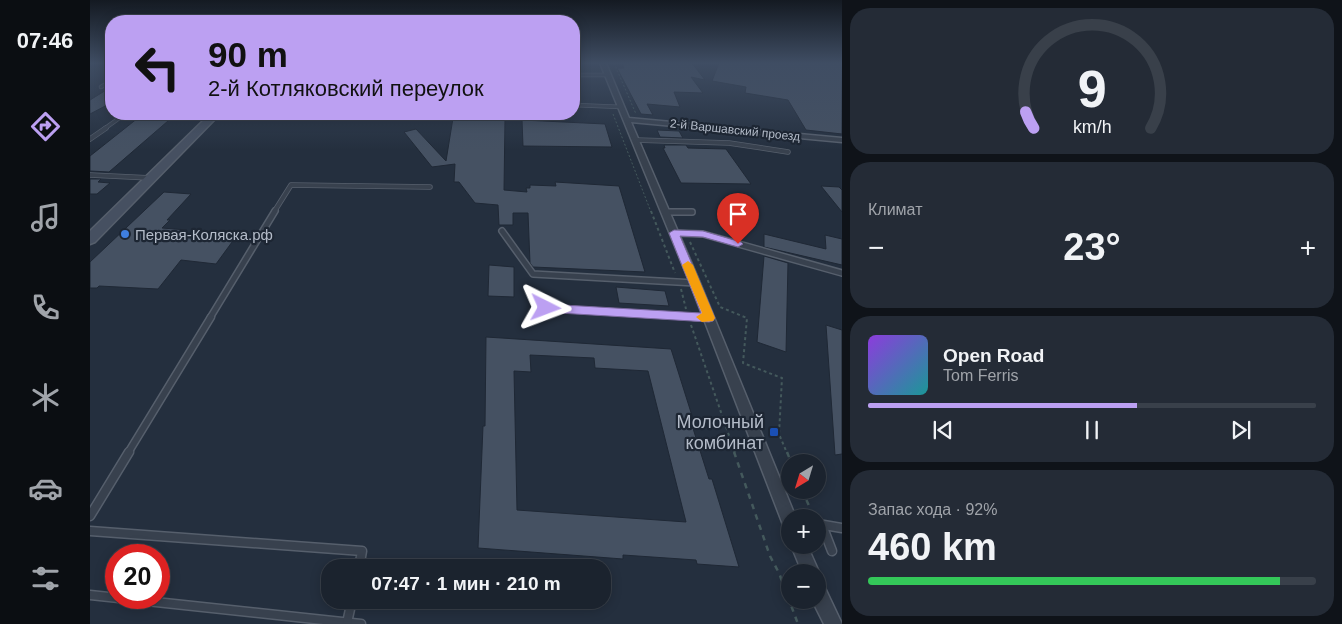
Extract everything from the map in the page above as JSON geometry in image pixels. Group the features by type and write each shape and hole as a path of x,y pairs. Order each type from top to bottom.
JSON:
{"street":[{"path":"615,92 622,107 632,118 636,140 786,509"},
{"name":"2-й Варшавский проезд","path":"632,118 842,140"},
{"path":"90,239 208,120"},
{"path":"826,608 834,624"}],"lane":[{"path":"580,105 622,107"},
{"path":"90,139 117,120"},
{"path":"636,140 729,143 788,152"},
{"path":"90,175 151,178"},
{"path":"90,516 292,185 430,187"},
{"path":"666,212 692,212"},
{"path":"502,231 533,274 695,284"},
{"path":"674,233 703,234 842,273"},
{"path":"546,308 709,318"},
{"path":"826,525 842,528"},
{"path":"90,532 362,550 360,559"},
{"path":"826,538 832,551"},
{"path":"90,595 361,624"},
{"path":"347,622 350,609"}],"path":[{"path":"624,92 632,118"},
{"path":"610,107 679,283 688,317 770,556 779,573 798,624"},
{"path":"686,234 720,307 747,318 743,363 782,378 779,434 788,454"}],"building":[{"path":"105,92 105,106 90,114 90,100"},
{"path":"630,92 674,92 680,107 647,104 653,115 641,114"},
{"path":"842,92 842,134 806,130 788,100 745,93"},
{"path":"135,120 169,120 109,172 90,171 90,156"},
{"path":"453,120 505,120 504,190 527,192 526,188 530,188 530,185 556,186 555,182 619,186 645,272 533,267 530,263 528,213 513,213 513,225 499,225 498,205 475,203 459,182 454,182 455,164 432,167 404,132 416,129 446,161"},
{"path":"522,120 605,124 612,147 523,146"},
{"path":"657,130 679,131 683,138 660,137"},
{"path":"664,145 726,149 751,184 681,183 663,148 665,148"},
{"path":"90,179 101,179 98,182 110,183 97,194 90,194"},
{"path":"821,186 839,187 842,190 842,212"},
{"path":"164,192 191,194 162,228 187,230 184,234 235,238 216,264 181,260 158,289 99,286 97,288 90,288 90,262"},
{"path":"764,234 826,249 825,235 842,239 842,265 764,247"},
{"path":"764,256 788,263 786,352 757,342"},
{"path":"489,265 514,267 514,297 488,296"},
{"path":"616,287 665,291 669,306 619,303"},
{"path":"826,325 842,330 842,454 835,455"},
{"path":"486,337 671,349 694,422 691,422 709,479 712,479 739,567 697,564 696,560 623,555 623,559 478,548 483,426 485,426","holes":["530,355 594,358 595,368 648,371 686,522 517,510 514,371 531,372"]}],"slow traffic":[{"path":"688,265 709,318 702,317"}],"place":[{"name":"Первая-Коляска.рф","path":"125,234"},
{"name":"Молочный комбинат","path":"774,432"}],"route":[{"path":"546,308 709,318 674,233 703,234 738,244"}]}
